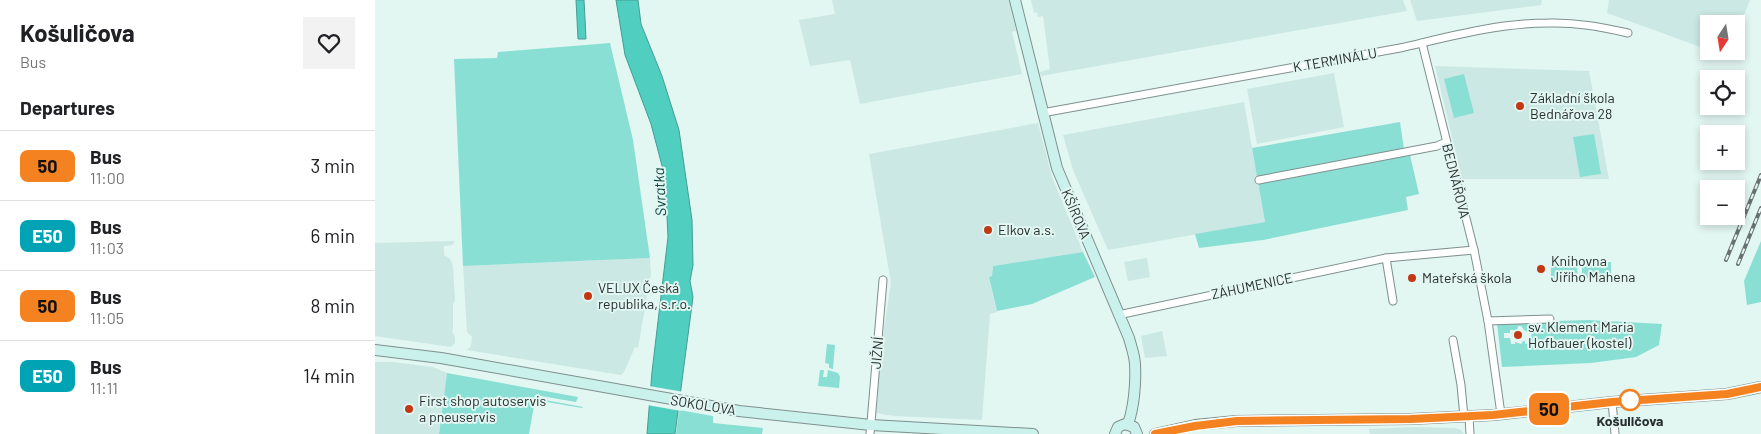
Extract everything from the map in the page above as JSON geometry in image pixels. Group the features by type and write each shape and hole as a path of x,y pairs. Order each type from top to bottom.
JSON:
{"street":[{"name":"KŠÍROVA","path":"1015,0 1042,113 1061,181 1129,338 1135,364 1134,394 1129,424"},
{"name":"K TERMINÁLU","path":"1042,113 1422,43 1468,32 1531,23 1569,23 1628,33"},
{"name":"BEDNÁŘOVA","path":"1422,43 1473,250 1488,321 1501,414"},
{"path":"1259,180 1437,146 1446,142"},
{"name":"ZÁHUMENICE","path":"1118,314 1386,258 1473,250"},
{"path":"1386,258 1393,300"},
{"name":"JIŽNÍ","path":"871,430 883,280"},
{"path":"1488,321 1550,319"},
{"path":"1453,340 1470,434"},
{"name":"SOKOLOVA","path":"375,350 441,358 693,404 871,430 1033,434"},
{"path":"1155,434 1195,426 1237,421 1467,417 1612,402 1727,394 1761,387"},
{"path":"1612,402 1615,434"},
{"path":"1115,434 1118,427 1129,424 1134,427 1137,434"}],"shaded area":[{"path":"576,0 584,0 586,39 578,39"},
{"path":"616,0 638,0 641,24 662,76 679,130 692,220 693,265 690,281 693,297 675,434 647,434 652,372 668,237 665,177 651,124 625,55"},
{"path":"832,0 1009,0 1016,31 1012,32 1022,74 860,104 850,60 810,66 799,20 835,14"},
{"path":"1031,0 1403,0 1407,11 1041,76 1040,72 1050,69 1043,16 1038,17 1037,12 1034,13"},
{"path":"1410,0 1542,0 1541,5 1417,21"},
{"path":"1609,0 1750,0 1744,15 1700,15 1700,47 1607,13"},
{"path":"610,43 633,140 650,258 463,266 454,59 497,58 498,52"},
{"name":"Základní škola Bednářova 28","path":"1435,66 1589,71 1609,179 1462,179"},
{"path":"1334,73 1344,127 1257,144 1247,89"},
{"path":"1464,74 1474,113 1454,118 1444,79"},
{"path":"1244,102 1265,222 1108,250 1073,170 1063,135"},
{"path":"1400,122 1404,149 1257,177 1252,148"},
{"path":"1038,123 1052,177 1083,252 993,266 992,276 989,278 997,312 990,314 982,420 894,416 876,413 881,349 891,283 869,154"},
{"path":"1594,134 1601,174 1580,177 1573,137"},
{"path":"1410,155 1419,194 1406,197 1408,210 1263,240 1199,248 1195,234 1265,222 1258,182"},
{"path":"455,241 452,245 444,246 444,255 450,259 453,266 455,301 453,304 452,331 455,343 451,347 375,336 375,243"},
{"path":"1761,241 1761,302 1747,305 1744,281"},
{"path":"1083,252 1095,277 1032,304 997,311 989,277 992,276 993,266"},
{"path":"650,258 651,273 638,348 635,347 621,375 467,350 471,346 472,337 467,332 463,266"},
{"path":"1147,258 1150,277 1128,281 1124,262"},
{"path":"1611,262 1611,278 1582,278 1582,263"},
{"path":"1577,265 1578,279 1551,280 1551,266"},
{"path":"1588,320 1662,324 1659,345 1636,357 1591,363 1502,367 1497,323","holes":["1518,326 1521,326 1525,331 1532,333 1530,343 1525,344 1525,341 1523,341 1521,344 1515,342 1515,344 1511,344 1510,338 1504,338 1504,333 1510,333 1510,330 1517,330"]},
{"path":"1162,331 1167,356 1145,358 1141,336"},
{"path":"827,344 835,345 833,369 829,368 829,364 825,363"},
{"path":"375,362 393,362 433,367 447,373 439,434 375,434"},
{"path":"820,370 824,370 823,377 827,377 828,370 838,373 840,377 839,388 818,386"},
{"path":"447,373 578,397 576,402 535,395 534,398 583,407 535,400 529,434 439,434"},
{"path":"679,410 713,416 713,423 763,428 762,434 676,434"},
{"path":"1455,428 1461,430 1464,434 1370,434 1369,429"}],"pier":[{"path":"649,386 684,392 681,411 647,405"}],"railway":[{"path":"1726,260 1761,175"},
{"path":"1738,264 1761,208"}],"bus line":[{"name":"50","path":"1155,434 1209,423 1237,421 1411,419 1493,415 1665,397 1727,394 1761,387"}],"place":[{"name":"Základní škola Bednářova 28","path":"1520,106"},
{"name":"Elkov a.s.","path":"988,230"},
{"name":"Knihovna Jiřího Mahena","path":"1541,269"},
{"name":"Mateřská škola","path":"1412,278"},
{"name":"VELUX Česká republika, s.r.o.","path":"588,296"},
{"name":"sv. Klement Maria Hofbauer (kostel)","path":"1518,335"},
{"name":"Košuličova","path":"1630,400"},
{"name":"First shop autoservis a pneuservis","path":"409,409"}],"water label":[{"name":"Svratka","path":"660,192"}]}
